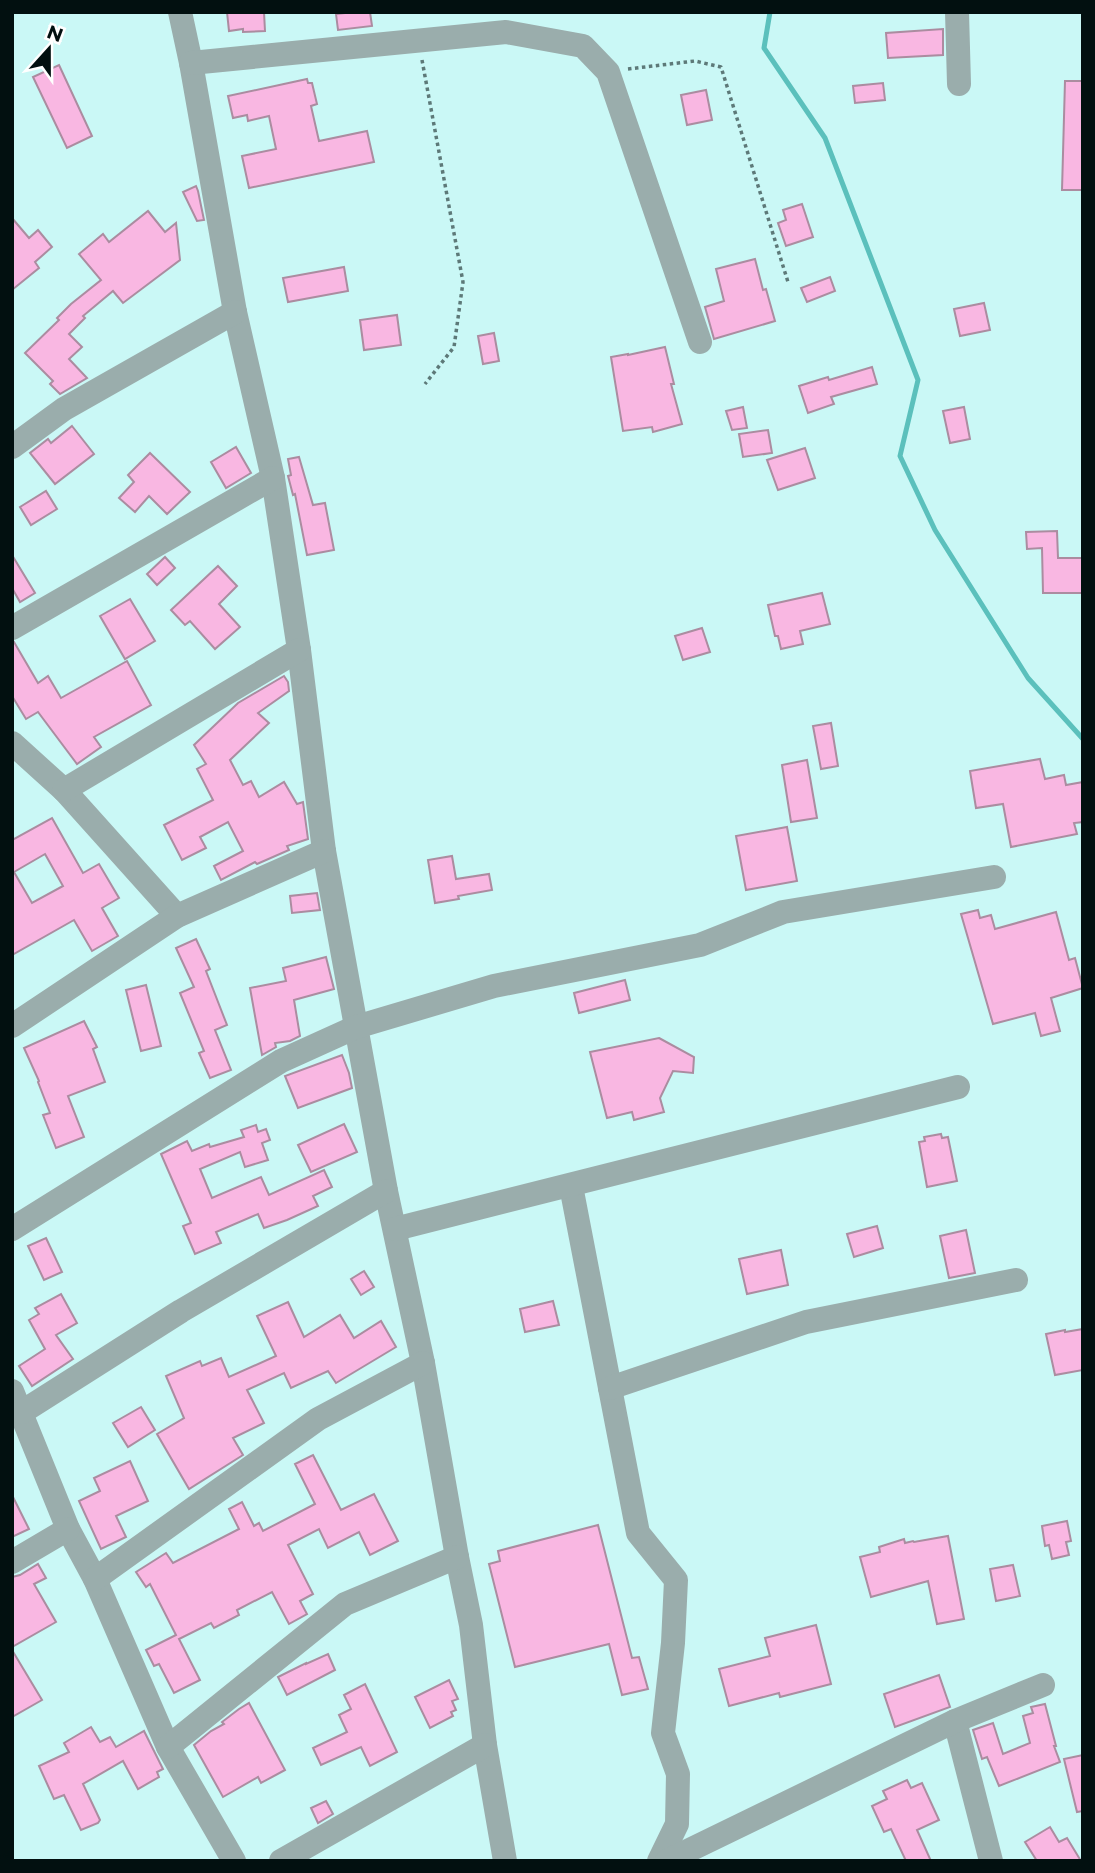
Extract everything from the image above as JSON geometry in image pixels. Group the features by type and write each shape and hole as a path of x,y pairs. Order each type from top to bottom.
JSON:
{"street":[{"path":"957,12 959,84"},
{"path":"187,14 191,64 235,313 273,478 299,650 324,851 386,1191 423,1363 471,1625 485,1745 505,1861"},
{"path":"191,64 506,32 583,46 608,72 700,342"},
{"path":"12,447 64,409 235,313"},
{"path":"12,628 273,478"},
{"path":"64,790 299,650"},
{"path":"12,743 64,790 177,916"},
{"path":"12,1026 177,916 324,851"},
{"path":"12,1229 281,1061 356,1027 494,986 700,945 782,912 994,877"},
{"path":"395,1229 958,1087"},
{"path":"571,1185 638,1533 676,1580 673,1643 663,1733 678,1774 677,1824 659,1861"},
{"path":"234,1861 168,1747 95,1579 68,1529 17,1401 181,1311 386,1191"},
{"path":"610,1388 806,1322 1016,1280"},
{"path":"95,1579 318,1419 423,1363"},
{"path":"12,1562 68,1529"},
{"path":"168,1747 345,1604 457,1557"},
{"path":"667,1861 956,1721 1043,1685"},
{"path":"956,1721 990,1861"},
{"path":"281,1861 485,1745"}],"path":[{"path":"419,40 463,282 454,347 425,384"},
{"path":"608,72 695,61 721,67 788,282"}],"building":[{"path":"227,12 264,12 265,31 229,31"},
{"path":"370,12 372,26 338,30 336,14"},
{"path":"943,29 943,55 888,58 886,33"},
{"path":"59,65 92,136 67,148 33,77"},
{"path":"307,79 308,83 312,83 317,104 311,106 319,141 367,131 374,162 249,188 242,156 276,149 269,116 248,121 247,115 233,118 228,96"},
{"path":"1065,81 1083,81 1083,190 1062,190"},
{"path":"883,83 885,100 855,103 853,86"},
{"path":"706,90 712,120 687,125 681,95"},
{"path":"196,186 204,220 197,221 183,192"},
{"path":"802,204 813,237 786,246 778,223 786,220 783,210"},
{"path":"148,211 165,232 176,223 180,260 123,303 113,291 83,316 85,318 69,334 82,347 69,359 87,378 60,394 50,384 53,381 25,353 59,320 57,318 71,304 101,280 79,254 103,234 109,242"},
{"path":"12,218 29,238 38,230 52,247 35,262 39,268 12,290"},
{"path":"755,259 775,321 714,339 705,307 724,301 716,269"},
{"path":"344,267 348,291 288,302 283,278"},
{"path":"830,277 835,291 807,302 801,288"},
{"path":"984,303 990,330 960,336 954,309"},
{"path":"397,315 401,345 364,350 360,320"},
{"path":"494,333 499,361 483,364 478,336"},
{"path":"665,347 674,384 671,384 682,424 653,432 652,427 623,431 611,357"},
{"path":"872,367 877,384 831,397 834,404 808,413 799,386"},
{"path":"743,407 747,428 732,430 726,411"},
{"path":"964,407 970,439 950,443 943,411"},
{"path":"72,426 94,454 55,484 30,453 48,439 51,443"},
{"path":"768,430 772,453 743,457 739,434"},
{"path":"236,447 251,473 226,488 211,462"},
{"path":"805,448 815,478 778,490 767,460"},
{"path":"150,453 190,492 167,514 149,496 135,512 119,498 134,482 128,475"},
{"path":"299,457 313,505 325,503 334,550 307,555 295,494 293,495 288,476 291,475 288,459"},
{"path":"46,491 57,509 31,525 20,507"},
{"path":"1057,531 1058,558 1083,558 1083,593 1043,593 1042,548 1027,549 1026,532"},
{"path":"12,555 35,593 20,602 12,588"},
{"path":"165,557 175,568 157,585 147,574"},
{"path":"218,566 237,586 219,604 240,627 215,649 190,621 185,625 171,610"},
{"path":"822,593 830,624 800,631 803,644 781,649 768,605"},
{"path":"130,599 155,641 125,659 100,616"},
{"path":"702,628 710,652 683,660 675,636"},
{"path":"14,642 38,683 48,676 61,698 127,661 151,705 94,737 101,747 77,764 38,712 26,719 12,696"},
{"path":"284,676 289,691 258,713 269,723 230,760 243,785 251,781 259,797 284,782 297,804 303,802 308,839 287,846 289,850 257,864 255,862 221,880 214,866 243,851 228,822 200,837 206,848 182,860 164,825 213,800 197,769 206,764 194,745 238,703"},
{"path":"831,723 838,766 821,769 813,726"},
{"path":"1040,759 1045,779 1064,775 1066,785 1083,782 1083,822 1074,823 1077,834 1011,847 1003,804 976,808 970,771"},
{"path":"807,760 817,818 791,822 782,765"},
{"path":"52,818 83,873 99,864 119,898 102,908 118,936 92,951 74,920 12,955 12,840","holes":["45,854 63,886 32,903 14,872"]},
{"path":"787,827 797,881 746,890 736,836"},
{"path":"452,856 456,879 489,874 492,890 435,903 428,860"},
{"path":"317,893 320,910 292,913 290,896"},
{"path":"978,910 980,918 991,915 995,929 1056,912 1069,960 1075,958 1083,988 1051,998 1060,1031 1041,1036 1035,1013 993,1024 961,914"},
{"path":"196,939 210,969 206,971 227,1025 215,1030 231,1070 210,1078 199,1053 204,1051 180,993 194,987 176,948"},
{"path":"326,957 334,989 294,1000 300,1036 290,1041 275,1043 276,1047 262,1055 250,988 286,981 283,968"},
{"path":"625,980 630,1000 579,1013 574,993"},
{"path":"146,985 161,1046 141,1051 126,990"},
{"path":"84,1021 97,1047 93,1049 105,1082 68,1096 84,1137 56,1148 43,1115 50,1113 24,1048"},
{"path":"659,1038 694,1057 693,1073 673,1071 660,1098 664,1112 634,1120 632,1112 607,1118 590,1052"},
{"path":"342,1055 352,1088 298,1108 285,1076"},
{"path":"344,1124 357,1152 311,1172 298,1145"},
{"path":"256,1125 258,1132 266,1129 270,1140 262,1143 268,1160 245,1167 240,1152 200,1169 212,1198 261,1177 269,1195 324,1170 332,1187 313,1196 318,1206 264,1228 258,1214 216,1232 221,1243 195,1254 183,1226 191,1223 161,1154 187,1141 192,1151 209,1144 210,1147 244,1137 241,1130"},
{"path":"941,1134 942,1138 948,1137 957,1181 927,1187 919,1142 925,1141 924,1137"},
{"path":"877,1226 883,1248 854,1257 847,1234"},
{"path":"966,1230 975,1273 949,1278 940,1236"},
{"path":"46,1238 62,1272 44,1280 28,1246"},
{"path":"781,1250 788,1285 747,1294 739,1259"},
{"path":"364,1271 374,1287 361,1295 351,1279"},
{"path":"61,1294 77,1323 56,1335 73,1359 32,1386 19,1366 45,1349 29,1320 39,1314 35,1308"},
{"path":"553,1301 559,1325 525,1332 520,1309"},
{"path":"288,1302 304,1337 340,1315 354,1338 381,1321 396,1347 336,1383 328,1371 291,1388 284,1373 247,1390 264,1423 233,1438 243,1455 189,1489 157,1434 184,1418 166,1376 200,1361 202,1366 221,1358 229,1377 276,1356 257,1316"},
{"path":"1083,1329 1083,1370 1055,1375 1046,1334"},
{"path":"141,1407 155,1430 128,1447 113,1423"},
{"path":"313,1455 341,1510 374,1494 398,1541 370,1555 359,1532 328,1548 319,1529 288,1545 313,1594 300,1601 307,1614 289,1624 272,1592 237,1610 239,1615 214,1628 211,1623 179,1639 200,1680 174,1693 159,1664 154,1666 146,1650 176,1635 150,1584 146,1587 136,1572 166,1553 173,1563 239,1529 229,1509 242,1502 254,1526 259,1523 263,1531 315,1504 295,1464"},
{"path":"130,1461 148,1501 116,1516 126,1537 101,1549 79,1501 100,1491 94,1478"},
{"path":"12,1495 29,1529 12,1537"},
{"path":"1067,1521 1071,1541 1066,1542 1069,1555 1052,1559 1049,1545 1045,1546 1042,1526"},
{"path":"598,1525 632,1658 639,1657 648,1689 622,1695 609,1644 515,1667 489,1564 500,1561 498,1551"},
{"path":"948,1536 964,1619 937,1624 928,1581 871,1597 860,1557 880,1552 879,1547 904,1539 905,1543"},
{"path":"38,1564 46,1578 34,1584 56,1622 12,1647 12,1577"},
{"path":"1013,1565 1020,1596 996,1601 990,1569"},
{"path":"816,1625 831,1684 780,1697 779,1693 729,1706 719,1669 770,1656 765,1638"},
{"path":"12,1650 42,1700 12,1717"},
{"path":"328,1654 335,1670 287,1695 278,1677"},
{"path":"939,1675 950,1707 895,1727 884,1694"},
{"path":"449,1680 458,1699 452,1701 456,1710 451,1712 453,1716 430,1728 415,1697"},
{"path":"365,1684 397,1752 370,1766 361,1747 321,1765 313,1748 347,1732 339,1715 351,1709 344,1695"},
{"path":"249,1703 285,1770 261,1783 258,1777 223,1797 194,1745"},
{"path":"1045,1704 1060,1762 999,1786 987,1757 982,1759 973,1730 993,1723 1003,1754 1030,1743 1023,1716 1033,1713 1031,1707"},
{"path":"91,1727 100,1742 110,1737 116,1747 144,1731 163,1769 157,1772 159,1777 138,1789 123,1761 83,1784 100,1820 81,1830 64,1795 54,1799 39,1766 69,1752 64,1743"},
{"path":"1083,1755 1083,1811 1077,1812 1064,1759"},
{"path":"907,1780 911,1788 922,1783 939,1820 917,1830 931,1861 906,1861 891,1829 884,1832 872,1806 887,1799 883,1791"},
{"path":"326,1801 333,1814 318,1823 311,1808"},
{"path":"1050,1827 1059,1842 1067,1838 1081,1861 1037,1861 1025,1842"}],"waterway":[{"path":"770,12 764,48 825,138 918,380 900,456 935,530 1028,678 1083,739"}]}
